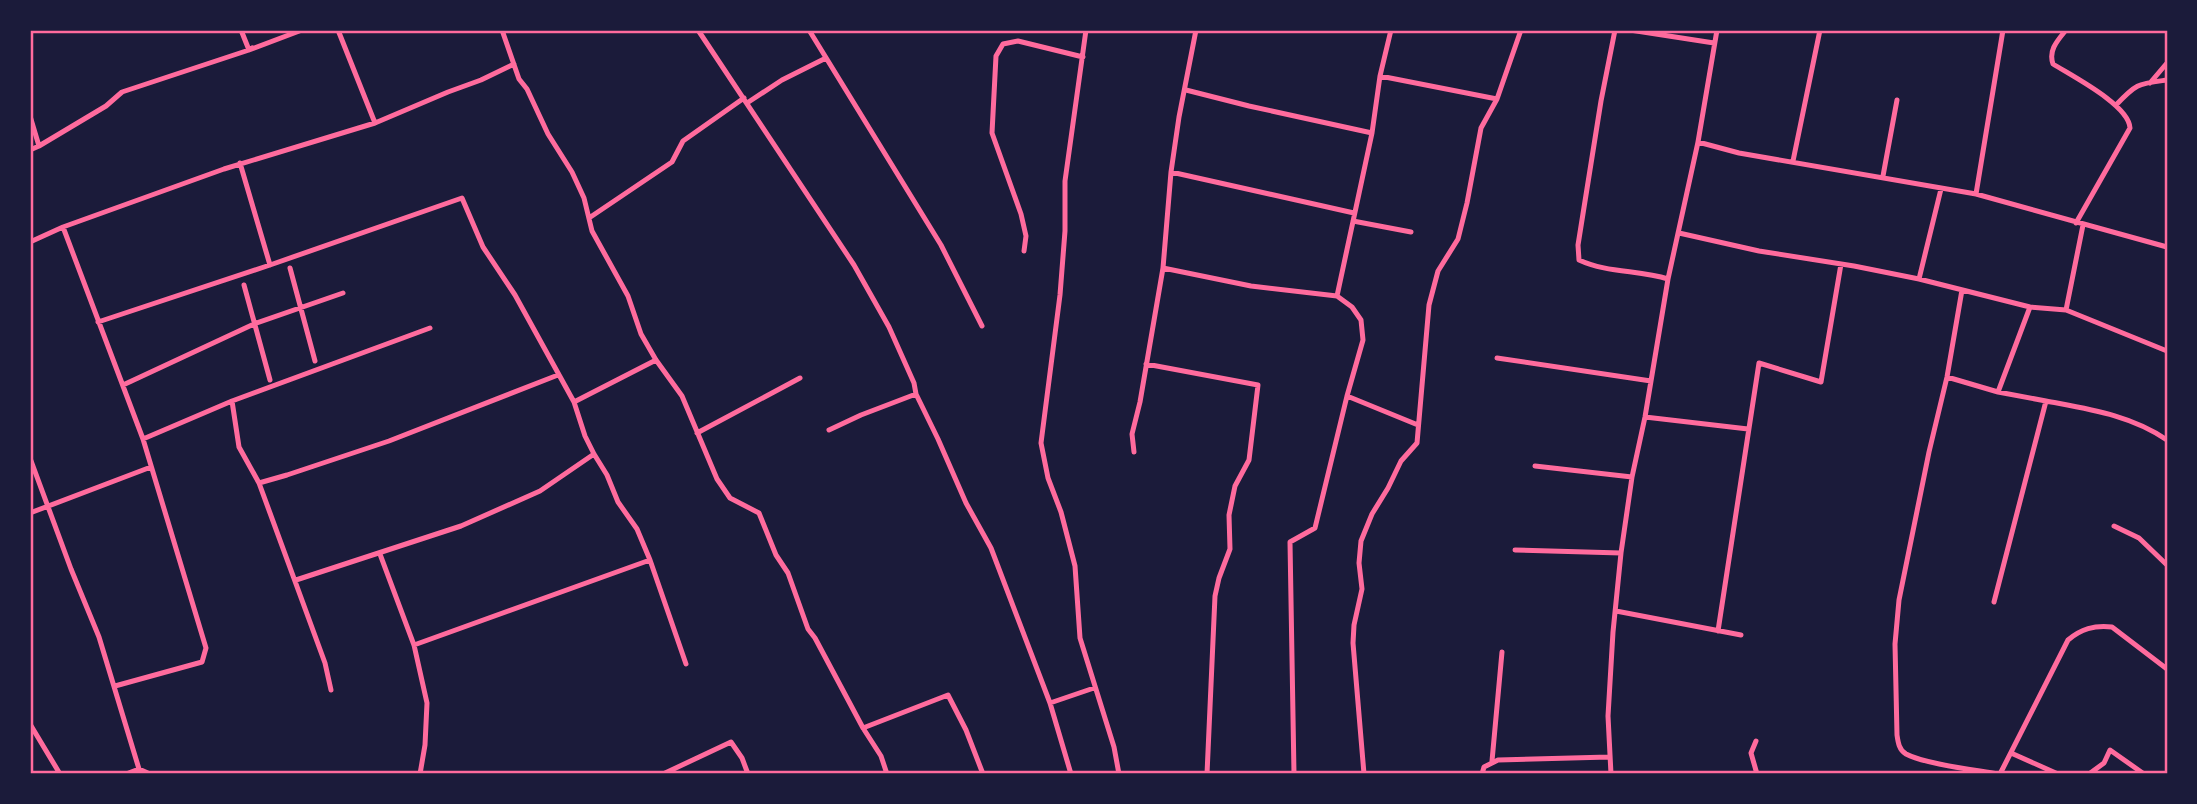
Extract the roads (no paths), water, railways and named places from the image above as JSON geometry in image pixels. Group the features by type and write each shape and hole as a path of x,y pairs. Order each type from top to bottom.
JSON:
{"street":[{"path":"241,30 249,50"},
{"path":"249,50 293,30"},
{"path":"30,150 106,106 122,92 302,30"},
{"path":"338,30 374,123"},
{"path":"502,30 539,119 572,172 584,198 592,231 628,296 641,334 682,396 718,478 730,498 759,513 776,555 788,573 808,629 881,756 887,774"},
{"path":"698,30 853,265 889,327 914,383 916,394 966,503 991,548 1050,703 1071,774"},
{"path":"809,30 941,245 982,326"},
{"path":"1086,30 1065,181 1065,231 1060,295 1041,443 1048,478 1061,512 1075,566 1080,638 1114,747 1119,774"},
{"path":"1134,452 1132,434 1163,268 1171,172 1196,30"},
{"path":"1338,296 1391,30"},
{"path":"1364,774 1353,643 1362,589 1359,550 1372,514 1401,461 1417,443 1429,305 1438,271 1458,239 1481,128 1497,99 1521,30"},
{"path":"1615,30 1578,244 1579,260 1590,265 1668,279"},
{"path":"1630,30 1714,43"},
{"path":"1611,774 1608,716 1621,553 1668,279 1698,142 1717,30"},
{"path":"1793,161 1820,30"},
{"path":"1976,194 2003,30"},
{"path":"2066,30 2051,54 2053,64 2116,105 2128,119 2130,128 2076,223"},
{"path":"1024,251 1026,236 1021,214 992,133 996,56 1003,44 1018,41 1083,57"},
{"path":"589,218 671,162 683,142 746,100 827,58"},
{"path":"2150,83 2167,63"},
{"path":"30,242 63,227 240,163 374,123 514,64"},
{"path":"1380,76 1497,99"},
{"path":"2116,105 2132,88 2167,80"},
{"path":"1186,90 1372,133"},
{"path":"1883,176 1897,100"},
{"path":"30,116 39,146"},
{"path":"1698,142 1739,153 1976,194 2167,247"},
{"path":"240,163 270,265"},
{"path":"1171,172 1354,213"},
{"path":"1919,279 1941,189"},
{"path":"98,322 462,198 483,247 515,295 575,402 585,436 607,475 618,502 637,529 685,664"},
{"path":"1353,221 1411,232"},
{"path":"2066,310 2083,225"},
{"path":"63,227 143,439 206,648 202,662 115,686"},
{"path":"1679,233 1759,251 1919,279 2030,307 2066,310 2167,351"},
{"path":"1718,631 1759,363 1821,382 1840,264"},
{"path":"290,268 316,361"},
{"path":"1163,268 1251,286 1338,296 1352,307 1361,320 1363,340 1315,527 1290,542 1294,774"},
{"path":"244,285 270,380"},
{"path":"1962,290 1947,377 1928,452 1899,600 1895,686 1898,742 1901,749 1906,754 1921,759 1999,774 2067,640 2079,631 2102,626 2112,627 2167,669"},
{"path":"122,385 254,324 343,293"},
{"path":"1998,392 2030,307"},
{"path":"143,439 232,401 430,328"},
{"path":"1497,358 1651,382"},
{"path":"575,402 656,360"},
{"path":"1146,364 1258,385 1249,460 1235,486 1229,515 1230,549 1215,596 1207,774"},
{"path":"259,482 389,441 558,375"},
{"path":"1947,377 1998,392 2110,414 2140,424 2167,440"},
{"path":"697,433 800,379"},
{"path":"829,430 916,394"},
{"path":"1347,396 1418,425"},
{"path":"232,401 239,447 259,482 325,663 331,690"},
{"path":"1994,602 2046,401"},
{"path":"1645,417 1748,429"},
{"path":"296,580 461,526 540,491 594,454"},
{"path":"30,458 99,637 140,772"},
{"path":"1535,466 1632,477"},
{"path":"30,513 151,467"},
{"path":"2114,526 2139,538 2167,565"},
{"path":"1515,550 1621,553"},
{"path":"380,554 414,645 427,703 425,745 420,774"},
{"path":"414,645 650,560"},
{"path":"1616,611 1741,635"},
{"path":"1492,761 1502,652"},
{"path":"1050,703 1094,688"},
{"path":"863,727 948,695 966,730 983,774"},
{"path":"30,724 60,774"},
{"path":"1756,741 1751,753 1757,774"},
{"path":"663,774 731,742 742,758 748,774"},
{"path":"2089,774 2104,763 2110,750 2144,774"},
{"path":"2011,753 2059,774"},
{"path":"1482,774 1484,767 1492,761 1609,757"},
{"path":"126,774 150,774"}]}
